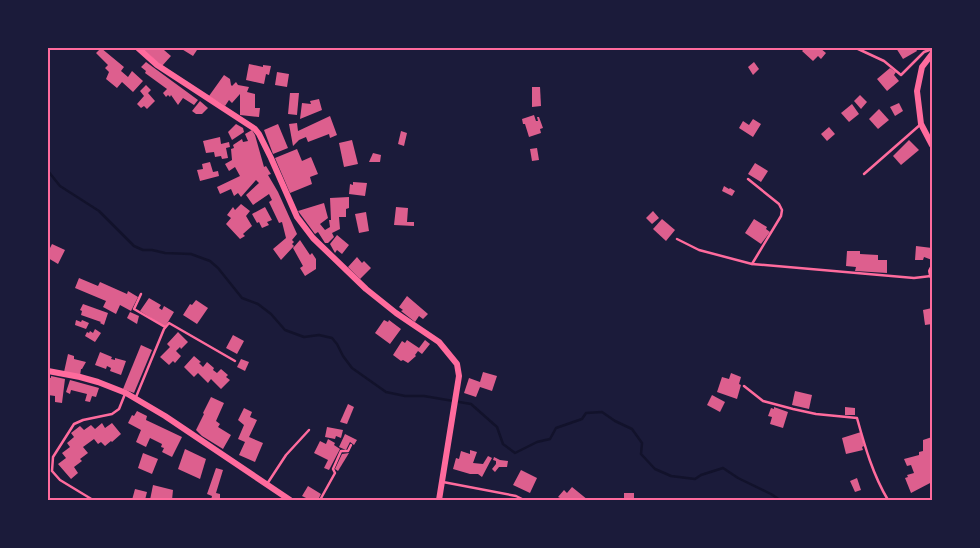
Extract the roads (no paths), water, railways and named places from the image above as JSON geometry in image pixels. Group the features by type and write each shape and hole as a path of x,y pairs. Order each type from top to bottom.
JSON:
{"street":[{"path":"138,48 157,65 255,129 260,134 297,217 312,238 366,289 396,313 439,342 457,364 459,376 439,500"},
{"path":"932,54 922,67 917,91 921,124 932,145"},
{"path":"932,269 932,276"},
{"path":"48,371 98,382 126,393 165,416 290,500"}],"lane":[{"path":"856,48 884,61 901,75 924,52 932,49"},
{"path":"864,174 921,124"},
{"path":"748,179 777,202 781,207 782,213 752,264"},
{"path":"676,239 699,250 752,264 914,278 932,276"},
{"path":"141,294 134,310 165,327"},
{"path":"136,399 165,327 169,323 235,361"},
{"path":"744,386 763,401 793,410 857,418 870,462 888,500"},
{"path":"93,500 60,480 52,471 53,457 74,424 83,420 112,414 119,409 126,393"},
{"path":"266,485 286,455 309,430"},
{"path":"320,500 335,473 333,470 342,452 348,451 351,445"},
{"path":"442,482 516,496 524,500"}],"waterway":[{"path":"48,171 60,186 99,211 134,246 143,250 191,254 210,261 242,298 258,304 271,314 285,330 304,337 319,335 332,338 352,368 386,392 471,404 497,427 503,444 515,453 537,442 550,439 556,428 582,419 586,413 602,412 632,429 642,443 641,454 655,469 671,476 695,479 701,475 723,468 780,500"}]}
